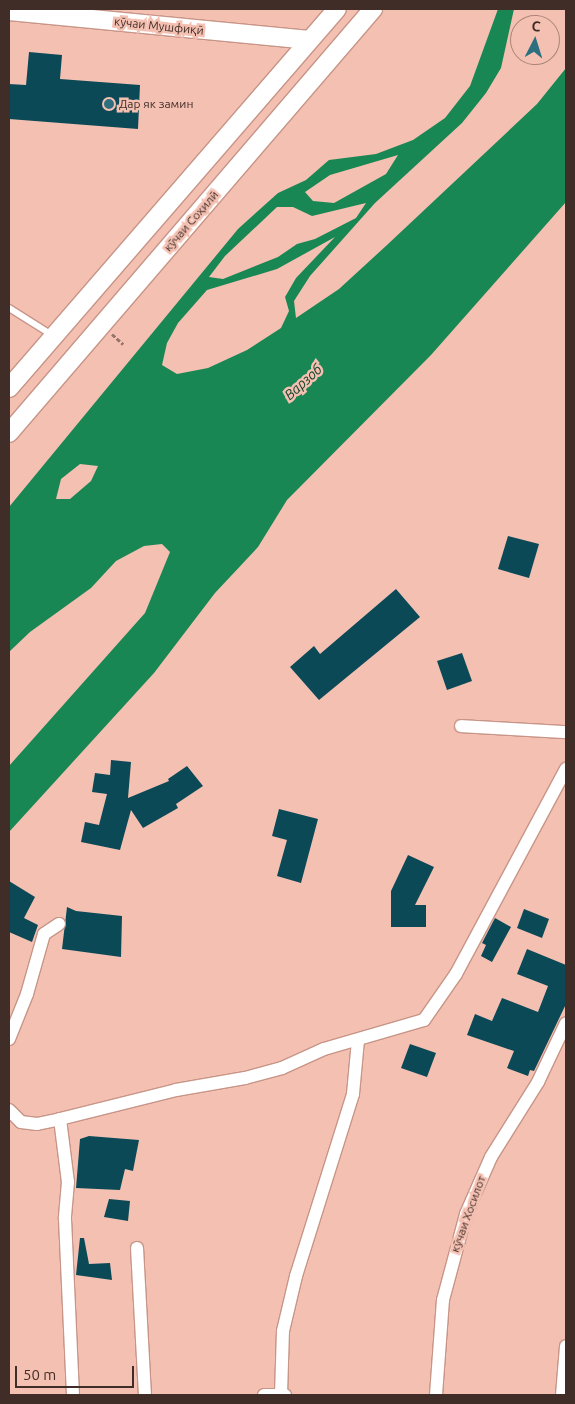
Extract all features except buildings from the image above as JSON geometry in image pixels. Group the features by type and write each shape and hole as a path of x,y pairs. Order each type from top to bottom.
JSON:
{"main road":[{"path":"9,388 337,9"},
{"name":"кӯчаи Соҳилӣ","path":"9,433 373,9"},
{"name":"кӯчаи Мушфиқӣ","path":"9,11 310,40"}],"street":[{"path":"461,726 566,732"},
{"path":"9,1110 21,1122 37,1124 176,1090 245,1078 424,1020 456,974 566,768"},
{"path":"9,1039 27,994 44,934 59,924"},
{"name":"кӯчаи Хосилот","path":"436,1395 443,1300 466,1214 491,1157 538,1082 566,1023"},
{"path":"264,1395 283,1395 283,1331 296,1276 353,1094 358,1040"},
{"path":"60,1119 68,1182 65,1219 74,1395"},
{"path":"136,1248 145,1395"},
{"path":"562,1395 566,1346"}],"lane":[{"path":"9,308 53,336"}],"water":[{"name":"Варзоб","path":"498,9 514,9 513,15 510,15 510,27 501,68 486,93 462,123 375,203 310,276 294,301 296,318 339,289 387,245 537,104 566,68 566,202 431,355 287,500 258,547 215,593 154,673 9,832 9,766 145,613 170,552 162,544 144,546 116,561 91,588 30,632 9,652 9,507 238,229 278,193 306,180 329,160 376,154 413,140 445,118 470,86","holes":["398,155 386,174 334,203 313,201 305,192 330,175","366,203 356,218 315,239 297,244 278,257 223,279 209,277 225,256 277,207 293,207 312,216","335,237 296,278 285,297 289,311 281,328 247,350 208,368 177,374 162,365 167,343 178,323 207,290 277,269","80,464 98,466 91,481 70,499 56,499 61,479"]}],"place":[{"name":"Дар як замин","path":"109,104"}]}
